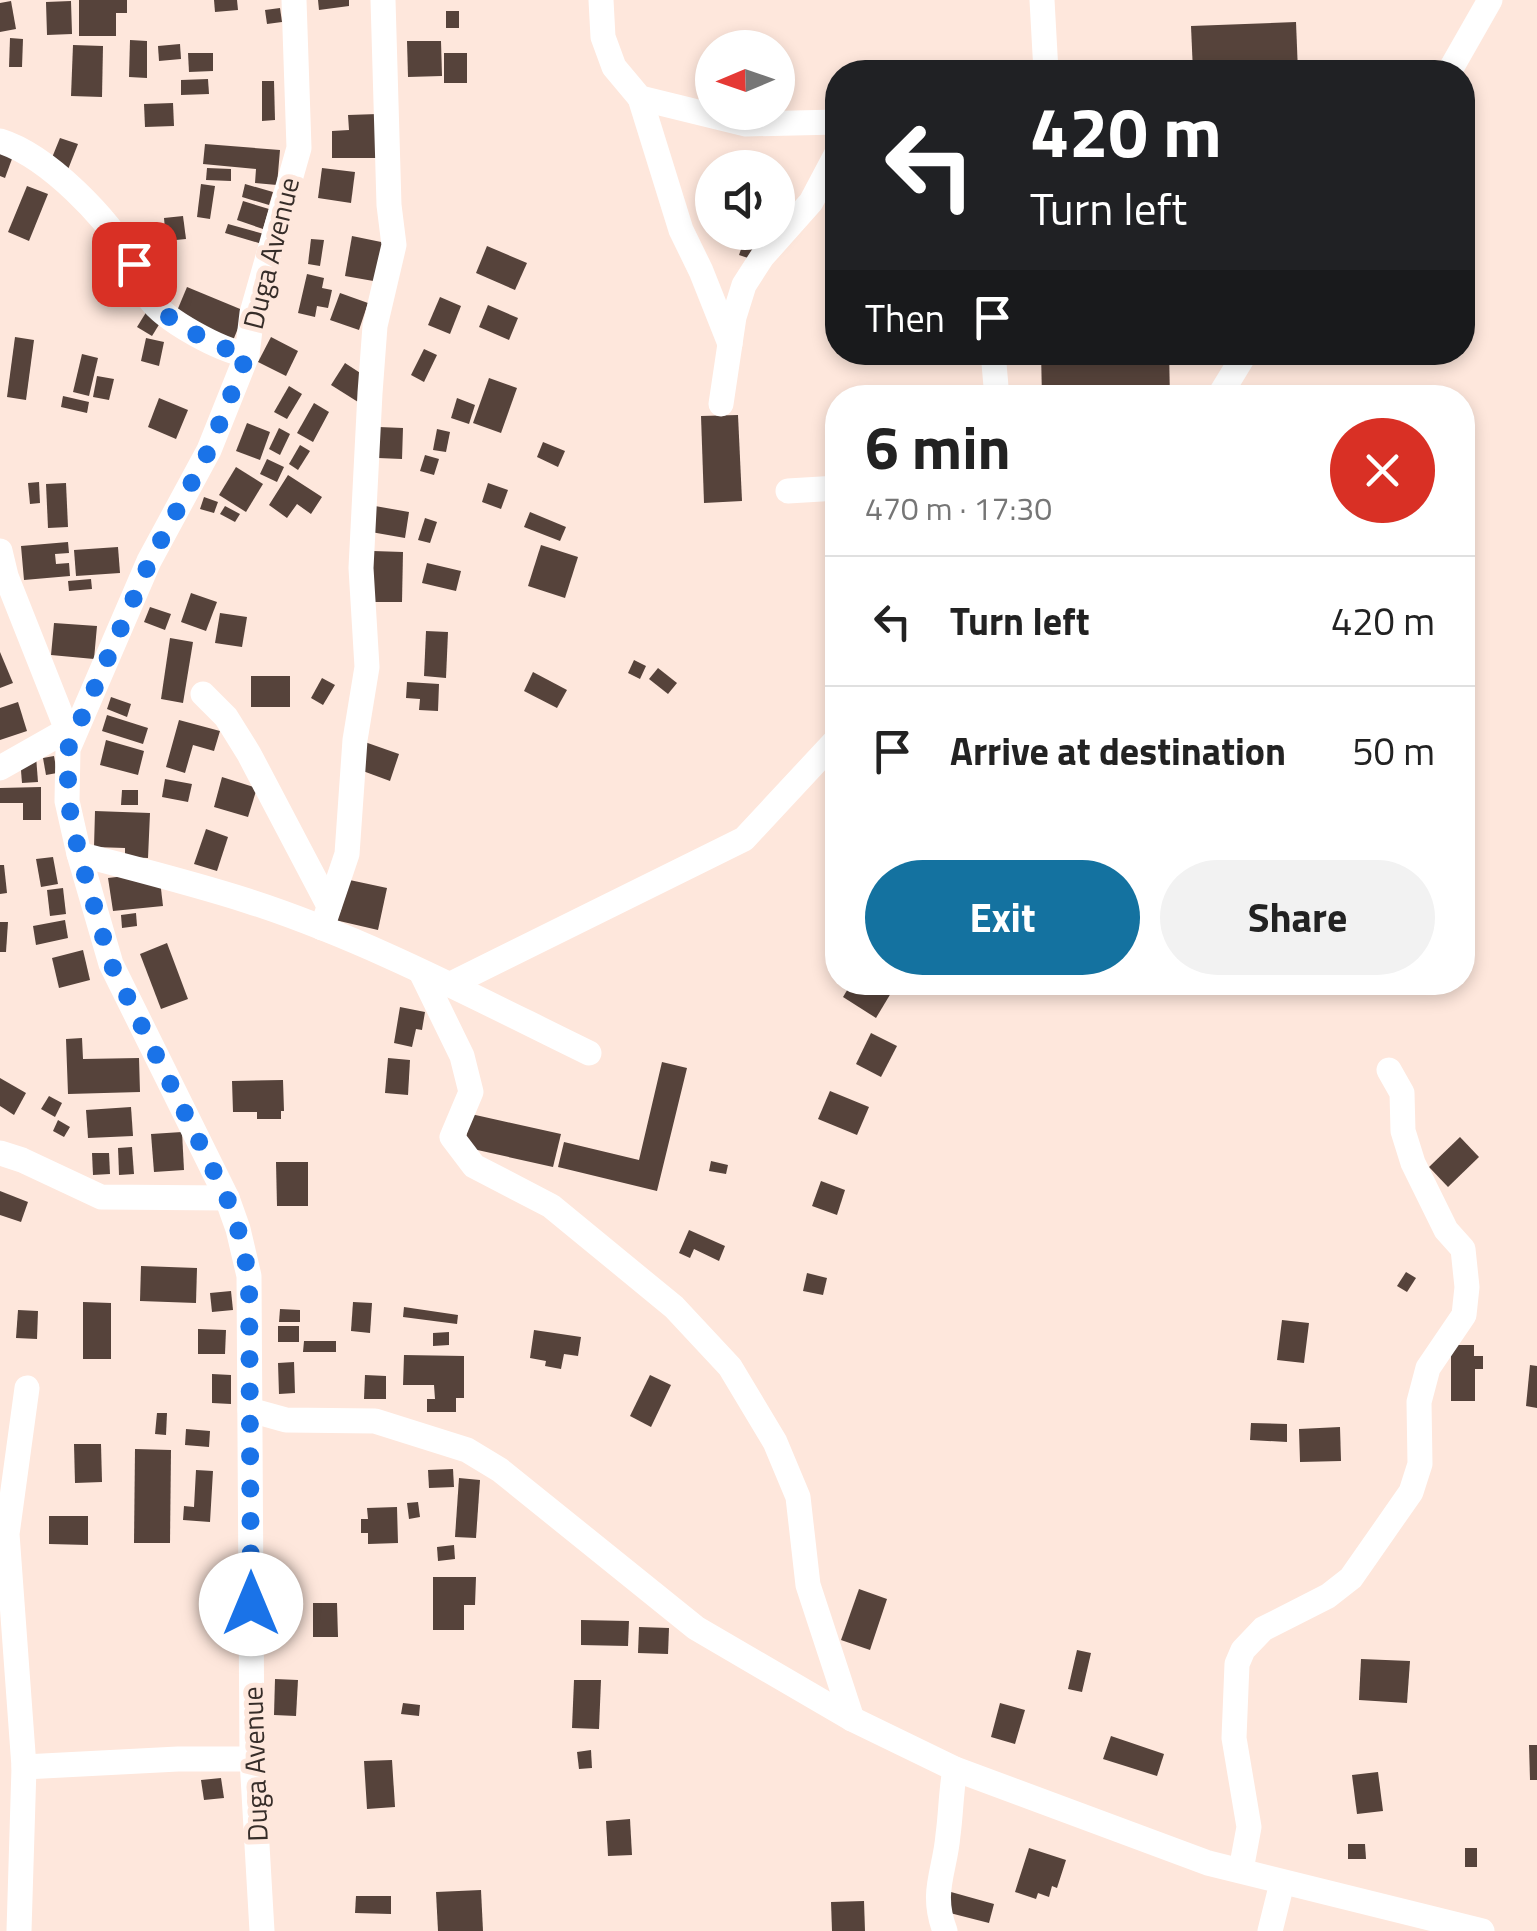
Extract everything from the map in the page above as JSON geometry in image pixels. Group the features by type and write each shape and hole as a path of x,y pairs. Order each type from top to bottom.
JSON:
{"street":[{"name":"Duga Avenue","path":"262,1931 252,1760 249,1276 227,1198 111,964 68,801 68,739 150,561 209,450 247,355 252,313 299,148 294,0"},
{"path":"325,917 347,854 355,740 367,667 361,568 370,393 375,326 394,245 383,0"},
{"path":"600,0 603,37 614,67 640,98 680,230 702,271 730,344"},
{"path":"1042,0 1045,60"},
{"path":"1456,60 1490,0"},
{"path":"640,98 746,124 825,122"},
{"path":"0,140 18,146 37,160 94,212 134,264 150,300 169,317 231,351 247,355"},
{"path":"721,404 734,317 744,285 762,257 811,202 825,176"},
{"path":"788,491 825,489"},
{"path":"0,551 68,739 0,768"},
{"path":"203,694 226,717 249,754 325,917"},
{"path":"449,985 744,839 825,752"},
{"path":"79,854 248,901 325,917 422,972 589,1053"},
{"path":"422,972 462,1056 471,1092 452,1136 462,1152 474,1166 551,1206 674,1307 730,1367 775,1442 798,1497 808,1584 852,1718"},
{"path":"1241,1870 1249,1828 1234,1738 1238,1664 1243,1650 1263,1628 1328,1596 1350,1578 1411,1492 1420,1464 1419,1402 1428,1368 1464,1315 1467,1287 1463,1250 1446,1230 1413,1163 1403,1131 1402,1092 1389,1070"},
{"path":"0,1153 101,1197 227,1198"},
{"path":"19,1931 24,1767 8,1673 7,1534 27,1388"},
{"path":"250,1410 286,1420 374,1421 466,1450 500,1470 696,1628 852,1718 955,1770 1208,1864 1482,1931"},
{"path":"24,1767 178,1759 252,1760"},
{"path":"945,1931 938,1907 937,1881 948,1840 955,1770"},
{"path":"1270,1931 1282,1883"}],"building":[{"path":"79,0 127,0 127,13 116,13 116,36 79,36"},
{"path":"214,0 237,0 238,10 215,12"},
{"path":"318,0 349,0 349,6 319,10"},
{"path":"11,1 16,29 0,32 0,3"},
{"path":"71,1 72,34 47,35 46,2"},
{"path":"280,8 282,22 267,24 265,10"},
{"path":"446,11 459,11 459,28 446,28"},
{"path":"1296,22 1298,60 1192,60 1191,26"},
{"path":"10,38 23,39 22,67 9,67"},
{"path":"130,40 147,41 147,78 129,77"},
{"path":"407,41 441,41 442,76 408,77"},
{"path":"180,44 181,59 159,61 158,46"},
{"path":"73,45 103,46 102,97 71,96"},
{"path":"188,53 213,53 213,71 189,72"},
{"path":"444,53 467,53 467,83 444,83"},
{"path":"208,79 209,94 181,95 181,80"},
{"path":"262,81 274,81 275,120 262,121"},
{"path":"173,103 174,126 145,127 144,104"},
{"path":"378,114 378,158 332,158 332,131 349,130 348,115"},
{"path":"60,138 78,144 67,172 49,165"},
{"path":"0,142 16,148 5,178 0,176"},
{"path":"205,144 280,150 277,185 255,183 256,169 203,164"},
{"path":"207,168 231,169 231,181 206,180"},
{"path":"322,168 355,172 351,203 318,198"},
{"path":"201,184 215,186 210,219 197,217"},
{"path":"245,184 273,192 269,205 242,197"},
{"path":"27,186 48,194 29,241 8,232"},
{"path":"243,201 269,209 263,229 237,220"},
{"path":"183,216 186,239 166,241 164,218"},
{"path":"228,224 264,234 262,244 225,233"},
{"path":"352,236 386,243 379,282 345,276"},
{"path":"311,239 324,240 320,266 308,264"},
{"path":"487,246 527,263 515,290 476,273"},
{"path":"741,250 754,250 751,259 739,255"},
{"path":"307,274 324,278 322,288 332,290 328,308 317,306 315,317 298,313"},
{"path":"187,287 245,311 232,343 174,318"},
{"path":"340,293 368,303 359,330 330,320"},
{"path":"440,297 461,306 450,334 428,325"},
{"path":"488,305 518,318 509,340 479,327"},
{"path":"150,306 165,315 152,336 137,327"},
{"path":"15,337 34,340 26,400 7,397"},
{"path":"271,337 298,351 286,376 258,362"},
{"path":"146,338 164,342 159,366 141,361"},
{"path":"424,349 437,355 424,382 411,375"},
{"path":"82,354 98,358 89,396 73,392"},
{"path":"345,363 371,380 358,402 331,385"},
{"path":"1041,365 1169,365 1170,385 1042,385"},
{"path":"97,376 114,379 109,400 93,397"},
{"path":"489,378 517,388 501,433 473,423"},
{"path":"289,386 302,394 287,419 274,412"},
{"path":"63,396 89,402 87,413 61,407"},
{"path":"159,398 188,410 176,439 148,427"},
{"path":"457,398 475,405 469,424 451,418"},
{"path":"314,403 329,412 313,442 297,433"},
{"path":"738,415 742,501 704,503 701,416"},
{"path":"247,423 270,432 260,460 236,451"},
{"path":"379,427 403,428 402,459 378,458"},
{"path":"279,428 290,434 280,455 269,449"},
{"path":"437,429 450,432 446,452 433,450"},
{"path":"543,442 565,451 558,467 537,457"},
{"path":"300,445 310,451 298,470 289,464"},
{"path":"425,455 439,459 434,475 420,471"},
{"path":"267,459 284,467 277,482 260,474"},
{"path":"236,467 263,484 246,512 219,495"},
{"path":"288,475 322,497 311,514 297,504 287,518 269,505"},
{"path":"39,482 40,503 30,504 28,483"},
{"path":"66,483 68,527 48,528 46,484"},
{"path":"488,483 508,490 501,509 482,502"},
{"path":"204,497 218,502 214,513 200,509"},
{"path":"225,506 240,514 235,522 220,514"},
{"path":"375,506 409,512 405,538 371,532"},
{"path":"530,512 566,527 560,541 524,527"},
{"path":"425,518 437,522 430,543 418,540"},
{"path":"68,542 69,553 55,554 56,564 69,563 70,576 24,580 21,546"},
{"path":"541,545 578,557 565,598 528,586"},
{"path":"118,547 120,573 76,576 74,550"},
{"path":"373,551 403,552 402,602 372,602"},
{"path":"427,563 461,571 456,591 422,583"},
{"path":"91,579 92,589 69,591 68,581"},
{"path":"191,593 217,602 206,631 181,622"},
{"path":"150,607 171,614 165,630 144,622"},
{"path":"220,613 247,617 242,647 215,643"},
{"path":"54,623 97,626 94,659 51,655"},
{"path":"426,631 448,632 446,678 424,676"},
{"path":"170,638 193,642 183,703 161,699"},
{"path":"0,652 13,683 0,688"},
{"path":"634,660 646,666 640,679 628,673"},
{"path":"658,668 677,683 668,694 649,679"},
{"path":"533,672 567,690 557,708 524,691"},
{"path":"251,676 290,676 290,707 251,707"},
{"path":"322,678 335,685 323,705 311,698"},
{"path":"407,682 439,684 438,711 419,710 420,699 406,698"},
{"path":"111,697 131,704 127,717 107,709"},
{"path":"18,702 27,731 0,740 0,708"},
{"path":"107,715 148,728 143,744 102,731"},
{"path":"179,720 220,731 214,751 193,745 185,773 166,767"},
{"path":"106,740 144,751 138,775 100,765"},
{"path":"362,741 399,754 390,781 352,767"},
{"path":"36,756 38,782 22,783 20,758"},
{"path":"54,756 57,773 46,775 43,758"},
{"path":"222,777 257,788 248,817 214,807"},
{"path":"165,779 192,784 188,802 162,797"},
{"path":"41,787 41,820 23,820 23,803 0,803 0,788"},
{"path":"122,790 138,790 138,805 121,805"},
{"path":"95,811 150,813 148,858 125,857 125,848 94,847"},
{"path":"206,829 228,837 217,871 194,864"},
{"path":"53,857 58,884 41,887 36,859"},
{"path":"0,865 4,865 7,893 0,894"},
{"path":"159,872 163,906 113,911 108,878"},
{"path":"345,879 387,888 378,930 335,920"},
{"path":"63,888 66,914 50,916 47,890"},
{"path":"136,913 137,926 122,928 121,915"},
{"path":"65,920 68,938 36,945 33,926"},
{"path":"0,922 8,922 6,952 0,952"},
{"path":"167,943 188,999 161,1009 140,954"},
{"path":"83,950 90,980 59,988 52,958"},
{"path":"844,995 890,995 876,1018"},
{"path":"400,1007 425,1012 422,1030 416,1029 412,1047 394,1043"},
{"path":"871,1033 897,1046 881,1077 856,1064"},
{"path":"82,1038 83,1059 139,1058 140,1092 68,1094 66,1039"},
{"path":"388,1058 410,1060 408,1095 385,1093"},
{"path":"662,1062 687,1068 657,1191 558,1167 564,1142 639,1160"},
{"path":"0,1078 26,1093 14,1115 0,1106"},
{"path":"283,1080 281,1119 257,1119 257,1112 233,1112 232,1081"},
{"path":"830,1091 869,1107 857,1135 818,1119"},
{"path":"49,1096 62,1103 55,1117 41,1109"},
{"path":"131,1107 133,1136 88,1138 86,1110"},
{"path":"471,1114 561,1134 553,1167 464,1147"},
{"path":"58,1120 70,1127 64,1137 53,1131"},
{"path":"182,1132 184,1170 154,1172 151,1134"},
{"path":"1460,1137 1479,1157 1448,1187 1429,1167"},
{"path":"132,1147 134,1174 119,1175 118,1148"},
{"path":"92,1153 109,1153 110,1174 93,1175"},
{"path":"711,1161 728,1165 726,1174 709,1171"},
{"path":"276,1162 308,1162 308,1206 277,1206"},
{"path":"821,1181 845,1190 837,1215 812,1206"},
{"path":"0,1191 28,1202 21,1222 0,1215"},
{"path":"689,1230 725,1246 719,1261 694,1249 690,1258 679,1253"},
{"path":"141,1266 197,1268 196,1303 140,1301"},
{"path":"1406,1272 1416,1278 1407,1292 1397,1286"},
{"path":"807,1273 827,1278 823,1295 803,1291"},
{"path":"231,1291 233,1310 212,1312 210,1293"},
{"path":"83,1302 111,1303 111,1359 83,1359"},
{"path":"353,1302 372,1303 370,1333 351,1331"},
{"path":"404,1307 458,1315 457,1324 403,1317"},
{"path":"280,1309 300,1310 300,1322 279,1322"},
{"path":"18,1310 38,1311 37,1339 16,1338"},
{"path":"1282,1320 1309,1323 1304,1363 1277,1360"},
{"path":"278,1326 299,1326 299,1342 278,1342"},
{"path":"198,1329 226,1330 225,1354 198,1354"},
{"path":"534,1330 581,1337 578,1356 564,1354 561,1369 530,1358"},
{"path":"449,1332 449,1345 433,1346 433,1333"},
{"path":"304,1341 336,1341 336,1352 303,1352"},
{"path":"1451,1345 1474,1345 1474,1356 1483,1356 1483,1369 1475,1369 1475,1401 1451,1401"},
{"path":"404,1355 464,1356 464,1398 456,1398 456,1412 427,1412 427,1399 435,1399 434,1385 403,1385"},
{"path":"294,1362 295,1393 279,1394 278,1363"},
{"path":"1530,1365 1537,1366 1537,1408 1526,1406"},
{"path":"212,1374 231,1375 231,1404 212,1403"},
{"path":"365,1375 386,1376 386,1399 364,1399"},
{"path":"650,1375 671,1385 651,1427 630,1416"},
{"path":"157,1413 167,1413 166,1435 155,1434"},
{"path":"1251,1423 1287,1424 1287,1442 1250,1440"},
{"path":"1340,1427 1341,1461 1300,1462 1299,1429"},
{"path":"186,1429 210,1431 209,1447 185,1445"},
{"path":"74,1444 101,1444 102,1482 75,1483"},
{"path":"135,1449 171,1450 170,1543 134,1543"},
{"path":"453,1469 454,1487 429,1488 428,1470"},
{"path":"196,1470 213,1471 210,1522 183,1520 184,1506 194,1507"},
{"path":"459,1478 480,1480 476,1538 455,1537"},
{"path":"418,1502 420,1517 409,1519 407,1503"},
{"path":"397,1507 398,1543 368,1544 368,1533 361,1533 361,1519 368,1519 367,1508"},
{"path":"49,1516 88,1516 88,1545 49,1544"},
{"path":"454,1545 455,1559 438,1561 437,1547"},
{"path":"433,1577 476,1577 475,1605 464,1605 464,1630 433,1630"},
{"path":"859,1589 887,1599 870,1650 841,1640"},
{"path":"313,1603 337,1603 338,1637 313,1637"},
{"path":"581,1620 629,1621 628,1646 581,1645"},
{"path":"639,1627 669,1628 668,1654 638,1653"},
{"path":"1077,1650 1091,1653 1082,1692 1068,1689"},
{"path":"1361,1659 1410,1661 1407,1703 1359,1700"},
{"path":"275,1679 298,1680 296,1716 274,1715"},
{"path":"574,1680 601,1680 599,1729 572,1728"},
{"path":"403,1703 420,1705 419,1716 401,1714"},
{"path":"1000,1703 1025,1710 1015,1744 991,1737"},
{"path":"1111,1736 1164,1754 1157,1776 1103,1759"},
{"path":"1529,1745 1537,1745 1537,1780 1530,1780"},
{"path":"591,1750 592,1768 579,1769 577,1752"},
{"path":"392,1760 395,1807 367,1809 364,1761"},
{"path":"1378,1772 1383,1811 1357,1814 1352,1775"},
{"path":"221,1778 224,1798 204,1800 201,1780"},
{"path":"630,1819 632,1855 608,1856 606,1821"},
{"path":"1348,1844 1365,1844 1366,1859 1348,1859"},
{"path":"1029,1848 1066,1860 1057,1888 1052,1886 1049,1897 1038,1893 1036,1899 1015,1892"},
{"path":"1465,1848 1477,1848 1477,1867 1465,1867"},
{"path":"481,1890 483,1931 438,1931 436,1892"},
{"path":"951,1892 994,1904 989,1923 946,1912"},
{"path":"356,1896 391,1896 391,1914 355,1913"},
{"path":"864,1901 865,1931 832,1931 831,1902"}],"route":[{"path":"134,264 150,300 169,317 231,351 247,355 209,450 150,561 68,749 68,801 111,964 227,1198 249,1276 251,1604"}]}
